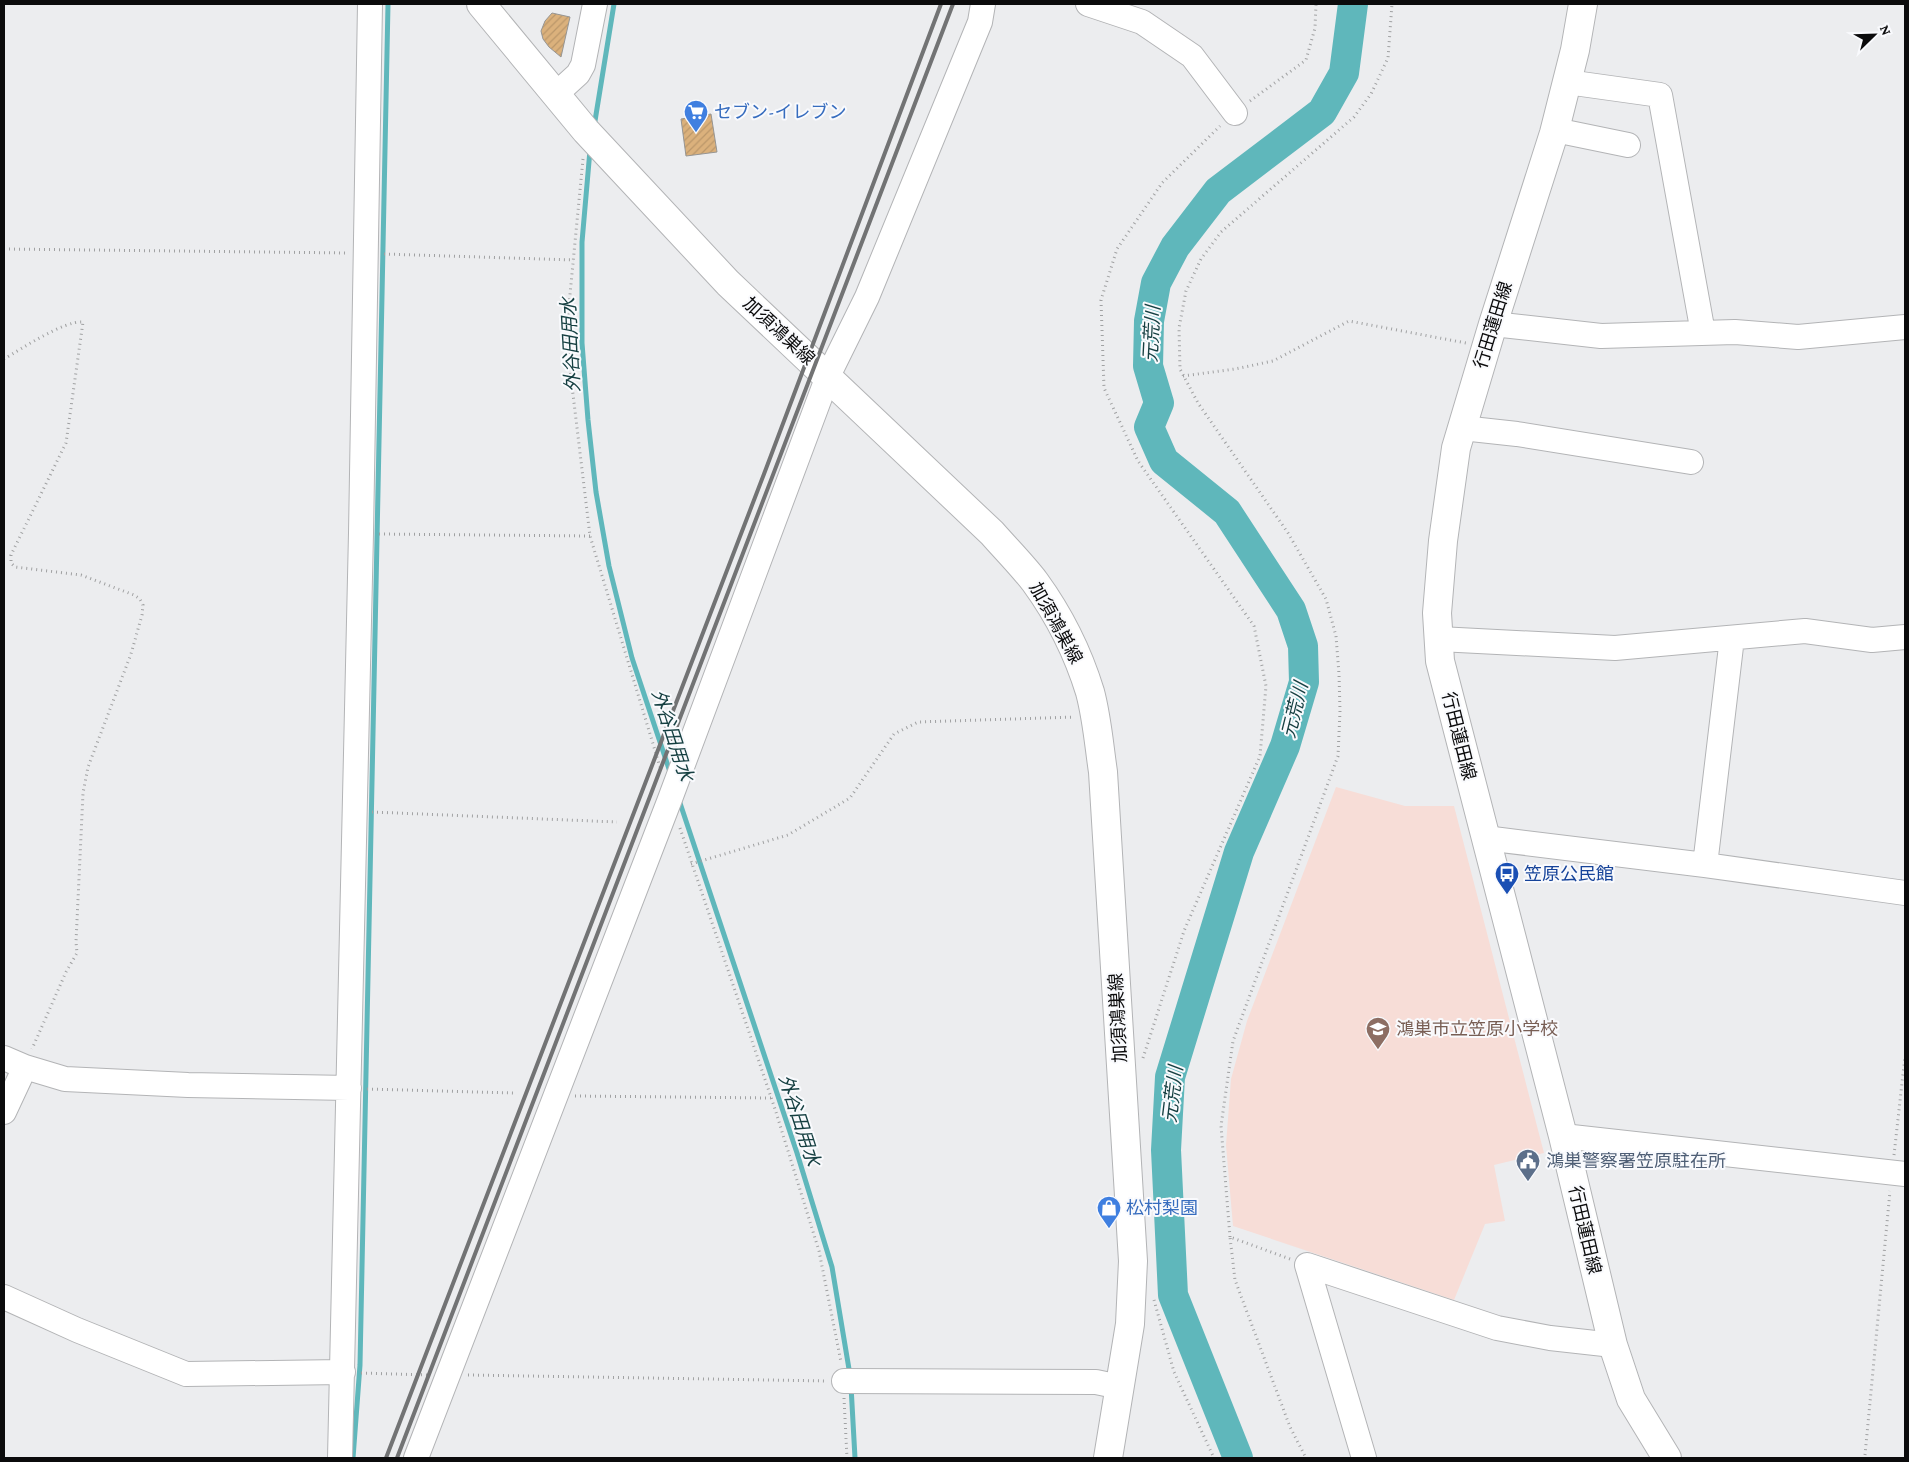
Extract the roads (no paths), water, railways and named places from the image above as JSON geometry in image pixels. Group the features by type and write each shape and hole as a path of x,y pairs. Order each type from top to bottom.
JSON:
{"main road":[{"name":"加須鴻巣線","path":"481,4 586,131 728,284 828,376 992,533 1034,582 1066,633 1084,676 1095,714 1103,772 1132,1261 1130,1324 1108,1458"},
{"name":"行田蓮田線","path":"1583,4 1575,50 1555,130 1489,336 1456,448 1443,541 1437,613 1438,639 1440,661 1563,1136 1613,1345 1631,1399 1667,1458"}],"street":[{"path":"340,1458 361,533 370,4"},
{"path":"555,95 578,74 584,65 595,4"},
{"path":"416,1458 670,799 828,376 868,298 980,22 983,4"},
{"path":"1088,4 1142,22 1192,56 1235,113"},
{"path":"1567,82 1660,95 1704,333"},
{"path":"1555,130 1628,145"},
{"path":"1489,336 1601,336 1735,332 1798,336 1905,327"},
{"path":"1462,428 1517,434 1691,462"},
{"path":"1438,639 1615,648 1805,631 1872,640 1905,637"},
{"path":"1705,865 1732,638"},
{"path":"1485,838 1705,865 1905,893"},
{"path":"4,1112 14,1063 65,1079 188,1085 349,1088"},
{"path":"1563,1136 1898,1173"},
{"path":"1364,1458 1307,1265 1497,1328 1550,1338 1613,1345"},
{"path":"4,1297 77,1330 186,1374 343,1372"},
{"path":"844,1382 1096,1382 1120,1387"}],"waterway":[{"path":"353,1458 360,1365 388,4"},
{"name":"外谷田用水","path":"594,127 614,4"},
{"name":"元荒川","path":"1238,1458 1173,1295 1166,1150 1170,1077 1239,852 1285,746 1304,682 1303,646 1291,610 1227,512 1164,461 1149,427 1159,403 1148,366 1149,321 1156,283 1175,247 1218,191 1322,112 1344,73 1353,4"},
{"name":"外谷田用水","path":"590,150 582,242 582,343 596,492 609,566 632,658 671,775"},
{"name":"外谷田用水","path":"679,800 797,1153 832,1267 850,1375"},
{"name":"外谷田用水","path":"851,1386 855,1458"}],"railway":[{"path":"386,1458 764,474 941,4"},
{"path":"397,1458 953,4"}],"place":[{"name":"セブン-イレブン","path":"696,133"},
{"name":"笠原公民館","path":"1507,895"},
{"name":"鴻巣市立笠原小学校","path":"1378,1050"},
{"name":"鴻巣警察署笠原駐在所","path":"1528,1182"},
{"name":"松村梨園","path":"1109,1229"}]}
